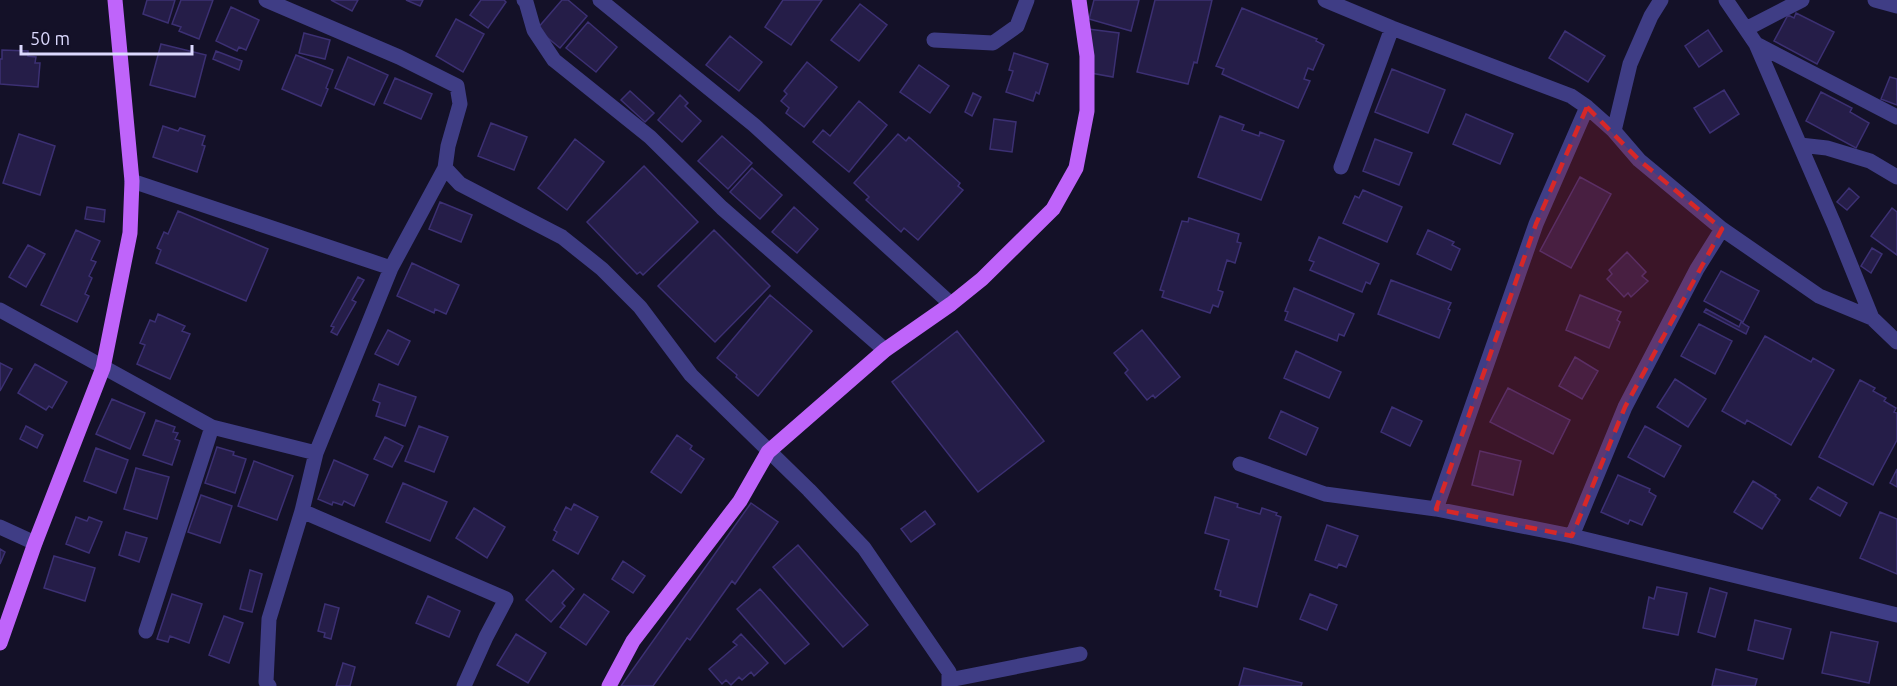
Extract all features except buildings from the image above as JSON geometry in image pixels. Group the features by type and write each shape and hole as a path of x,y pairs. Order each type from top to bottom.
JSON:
{"main road":[{"path":"0,643 35,543 103,368 130,233 132,182 115,0"},
{"path":"609,686 633,641 740,501 768,452 885,350 951,304 982,279 1053,209 1076,168 1087,111 1087,56 1079,0"}],"street":[{"path":"265,685 269,619 302,511 316,453 391,268 445,168 448,146 460,104 457,86 399,57 266,0"},
{"path":"524,0 534,30 554,60 650,136 722,208 885,350"},
{"path":"600,0 754,125 951,304"},
{"path":"934,40 993,43 1017,26 1027,0"},
{"path":"1325,0 1571,96 1614,131 1639,160 1722,228 1819,296 1872,318 1897,342"},
{"path":"1614,131 1630,64 1651,16 1661,0"},
{"path":"1726,0 1756,44 1872,318"},
{"path":"1746,30 1802,0"},
{"path":"1875,0 1897,6"},
{"path":"1341,167 1392,28"},
{"path":"1756,44 1897,117"},
{"path":"1436,509 1536,224 1587,107"},
{"path":"1800,145 1827,148 1870,161 1897,177"},
{"path":"445,168 460,184 562,237 602,269 640,307 691,375 809,490 864,549 949,672 949,683 1080,654"},
{"path":"132,182 391,268"},
{"path":"1572,536 1625,407 1722,228"},
{"path":"0,310 212,427 316,453"},
{"path":"146,631 212,427"},
{"path":"1240,464 1325,494 1436,509 1572,536 1897,615"},
{"path":"302,511 506,599 464,686"},
{"path":"0,527 35,543"}],"highlighted area":[{"path":"1587,107 1639,160 1722,229 1625,407 1572,536 1436,509 1536,224"}]}
